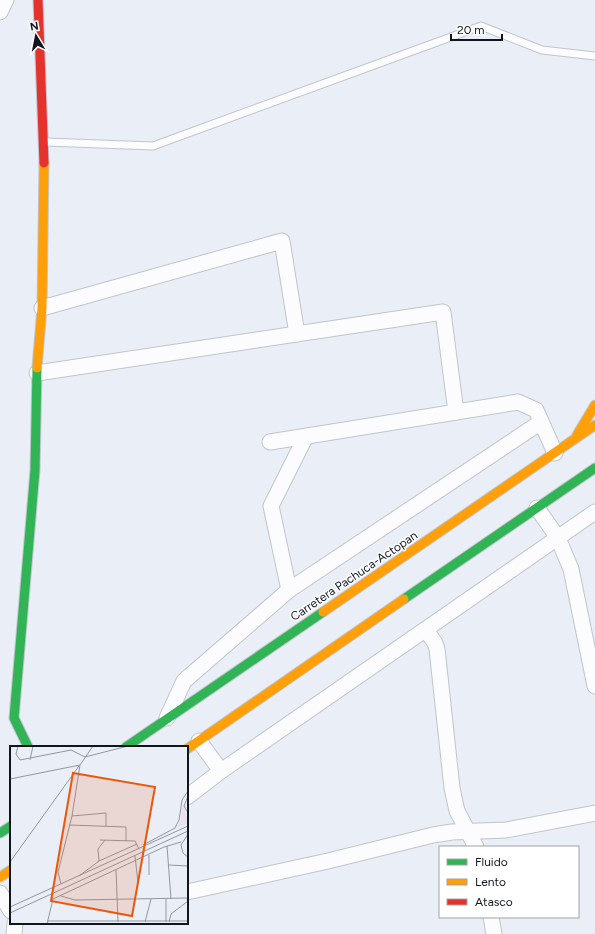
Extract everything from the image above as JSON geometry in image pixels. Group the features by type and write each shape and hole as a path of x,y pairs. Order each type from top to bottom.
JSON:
{"main road":[{"path":"28,746 14,718 35,470 37,373 42,308 44,142 38,0"},
{"path":"574,439 595,405"},
{"name":"Carretera Pachuca-Actopan","path":"127,746 595,425"},
{"path":"193,745 595,468"},
{"path":"0,833 10,827"},
{"path":"0,877 10,871"}],"street":[{"path":"0,12 6,0"},
{"path":"42,308 282,241 297,334"},
{"path":"37,373 442,312 456,412"},
{"path":"270,442 518,402 536,410 555,453"},
{"path":"166,720 184,681 289,590 542,422"},
{"path":"289,590 271,506 306,436"},
{"path":"537,508 558,538 571,569 595,686"},
{"path":"188,796 595,512"},
{"path":"426,630 437,646 452,788 457,811 475,846"},
{"path":"193,745 221,772"},
{"path":"188,892 328,861 433,835 452,832 506,830 595,813"},
{"path":"0,893 10,909"},
{"path":"491,918 494,934"},
{"path":"14,934 15,924"}],"lane":[{"path":"44,142 153,146 481,26 542,50 595,56"}],"traffic: fast":[{"path":"28,746 14,718 35,470 37,368"},
{"path":"404,599 595,468"},
{"path":"127,746 323,612"},
{"path":"0,833 10,827"}],"traffic: slow":[{"path":"37,368 42,308 44,163"},
{"path":"577,435 595,405"},
{"path":"323,612 595,425"},
{"path":"188,748 404,599"},
{"path":"0,877 10,871"}],"traffic: jam":[{"path":"38,0 44,163"}]}
